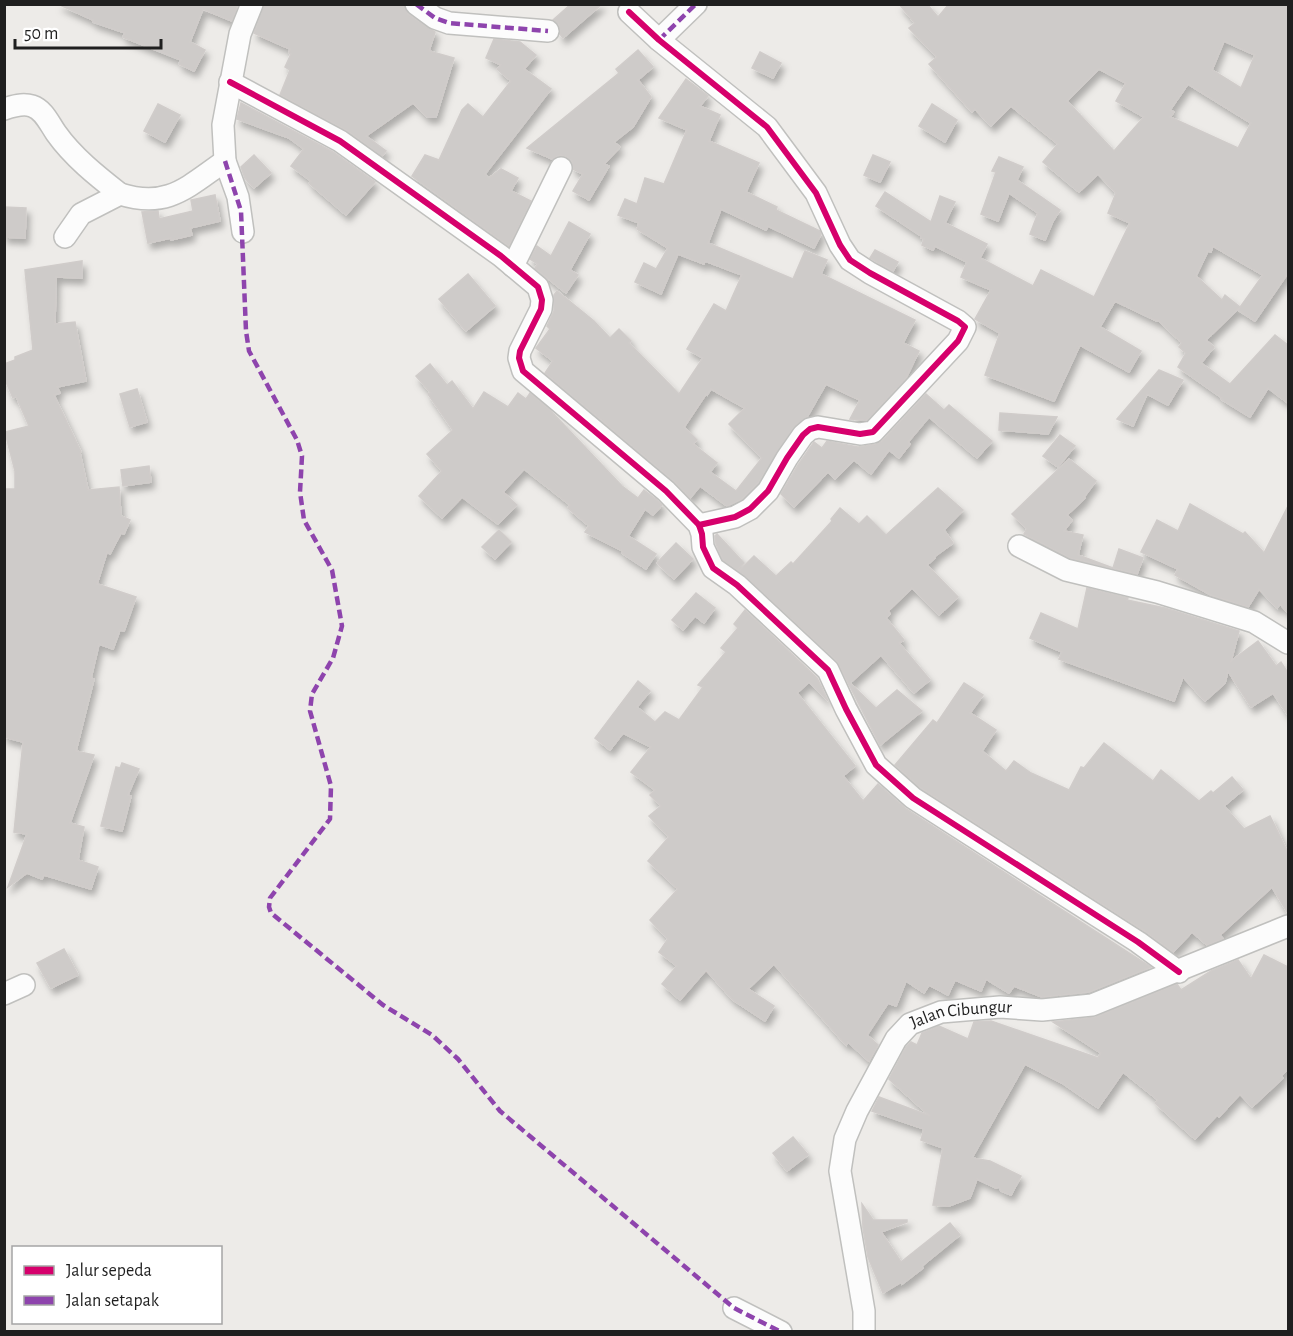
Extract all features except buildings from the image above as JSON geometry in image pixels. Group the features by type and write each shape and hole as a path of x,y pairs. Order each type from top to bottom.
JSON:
{"street":[{"path":"243,232 238,197 225,161 223,125 240,34 252,4"},
{"path":"416,4 435,18 449,23 548,31"},
{"path":"659,39 696,4"},
{"path":"629,12 767,127 816,192 840,245 850,260 958,321 964,327 958,341 873,432 860,434 818,427 810,429 787,458 768,491 750,509 735,517 699,525"},
{"path":"230,82 340,141 501,255 538,287 542,300 541,309 520,351 519,358 523,371 666,491 699,525 703,547 713,567 738,585 828,670 876,765 913,798 1138,942 1179,972"},
{"path":"4,109 21,105 32,106 42,112 57,135 87,168 120,194 136,199 151,201 166,198 181,191 225,161"},
{"path":"513,266 561,168"},
{"path":"65,237 81,214 120,194"},
{"path":"1018,546 1066,570 1157,592 1254,622 1288,643"},
{"name":"Jalan Cibungur","path":"864,1332 864,1311 840,1171 845,1139 856,1111 896,1039 910,1024 941,1012 1000,1007 1042,1010 1092,1005 1179,972 1288,926"},
{"path":"4,994 24,984"},
{"path":"734,1308 781,1332"}],"marked path":[{"path":"416,4 435,18 449,23 548,31"},
{"path":"659,40 696,4"},
{"path":"225,161 241,211 246,331 249,351 297,440 302,456 300,492 304,520 332,570 342,626 333,658 312,694 310,711 331,786 330,819 270,898 271,913 383,1005 432,1035 458,1059 500,1111 734,1308 781,1332"}],"cycle path":[{"path":"629,12 659,40 767,127 816,193 840,245 850,260 965,327 958,341 873,432 860,434 818,427 810,429 787,458 768,491 750,509 735,517 699,525"},
{"path":"230,82 340,141 501,256 538,287 542,300 541,309 520,351 519,358 523,371 666,491 699,525 703,547 713,568 737,585 828,670 876,765 913,798 1138,942 1179,972"}]}
